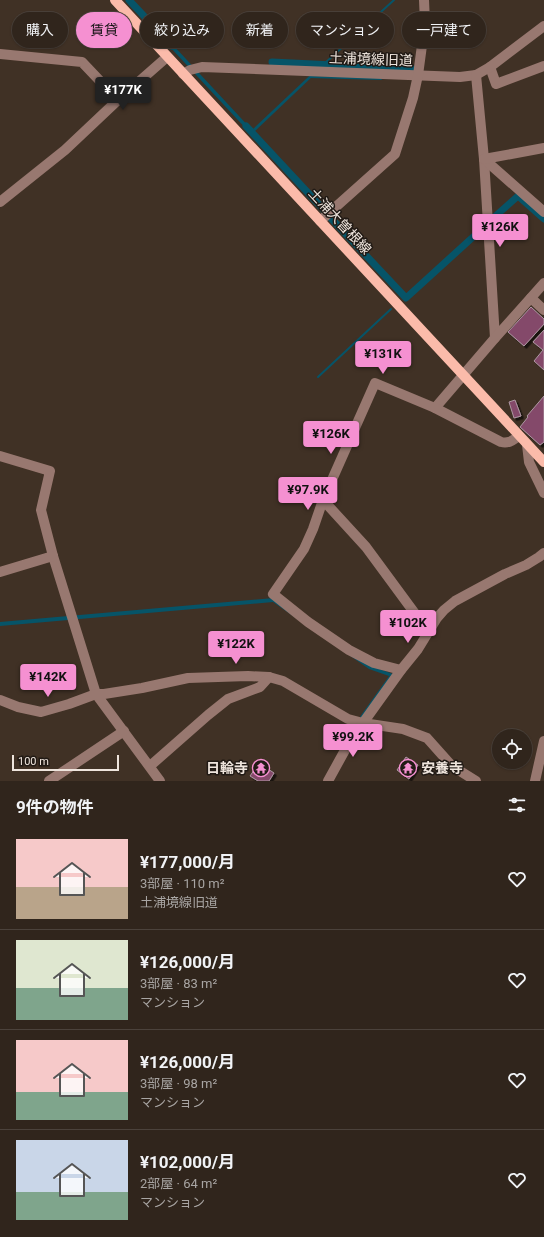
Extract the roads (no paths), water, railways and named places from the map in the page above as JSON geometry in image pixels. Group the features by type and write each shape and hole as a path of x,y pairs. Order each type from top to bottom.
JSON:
{"main road":[{"name":"土浦大曽根線","path":"115,0 544,462"}],"street":[{"path":"320,221 395,154 413,98 418,75 425,23 424,0"},
{"name":"土浦境線旧道","path":"183,74 190,70 202,67 460,77 476,75 490,67 544,26"},
{"path":"0,54 82,62 118,100"},
{"path":"0,202 65,150 118,100 167,57"},
{"path":"490,67 496,84 544,66"},
{"path":"476,75 484,159 495,338"},
{"path":"484,159 544,148"},
{"path":"484,159 544,212"},
{"path":"435,408 544,283"},
{"path":"531,298 544,310"},
{"path":"401,670 374,663 355,653 308,622 273,594 304,549 323,500 375,383 435,408 502,442 509,442 519,436"},
{"path":"528,445 529,462 544,493"},
{"path":"0,456 50,470 41,510 53,556 96,694 160,781"},
{"path":"323,500 366,547 418,619 430,628"},
{"path":"328,781 355,732 418,649 430,628 444,610 455,601 505,574 526,565 544,553"},
{"path":"0,572 53,556"},
{"path":"150,766 228,699 260,687 269,676"},
{"path":"0,700 18,707 41,712 96,694 142,688 188,678 269,676 283,681 348,719 363,723 402,729 427,738 452,766 476,781"},
{"path":"49,781 124,731"},
{"path":"535,781 544,741"}],"water":[{"path":"171,48 176,48 252,130 323,63 326,64 254,132 250,133"},
{"path":"274,598 371,666 393,674 389,676 369,669 273,602 0,626 0,622"}],"waterway":[{"path":"129,0 140,12"},
{"path":"324,64 394,0"},
{"path":"272,62 414,69"},
{"path":"310,77 381,79"},
{"path":"246,126 325,211"},
{"path":"491,220 518,196 544,219"},
{"path":"329,216 406,298 484,227"},
{"path":"318,377 391,309"},
{"path":"361,717 390,675"}],"place":[{"name":"日輪寺","path":"261,768"},
{"name":"安養寺","path":"408,768"}]}
